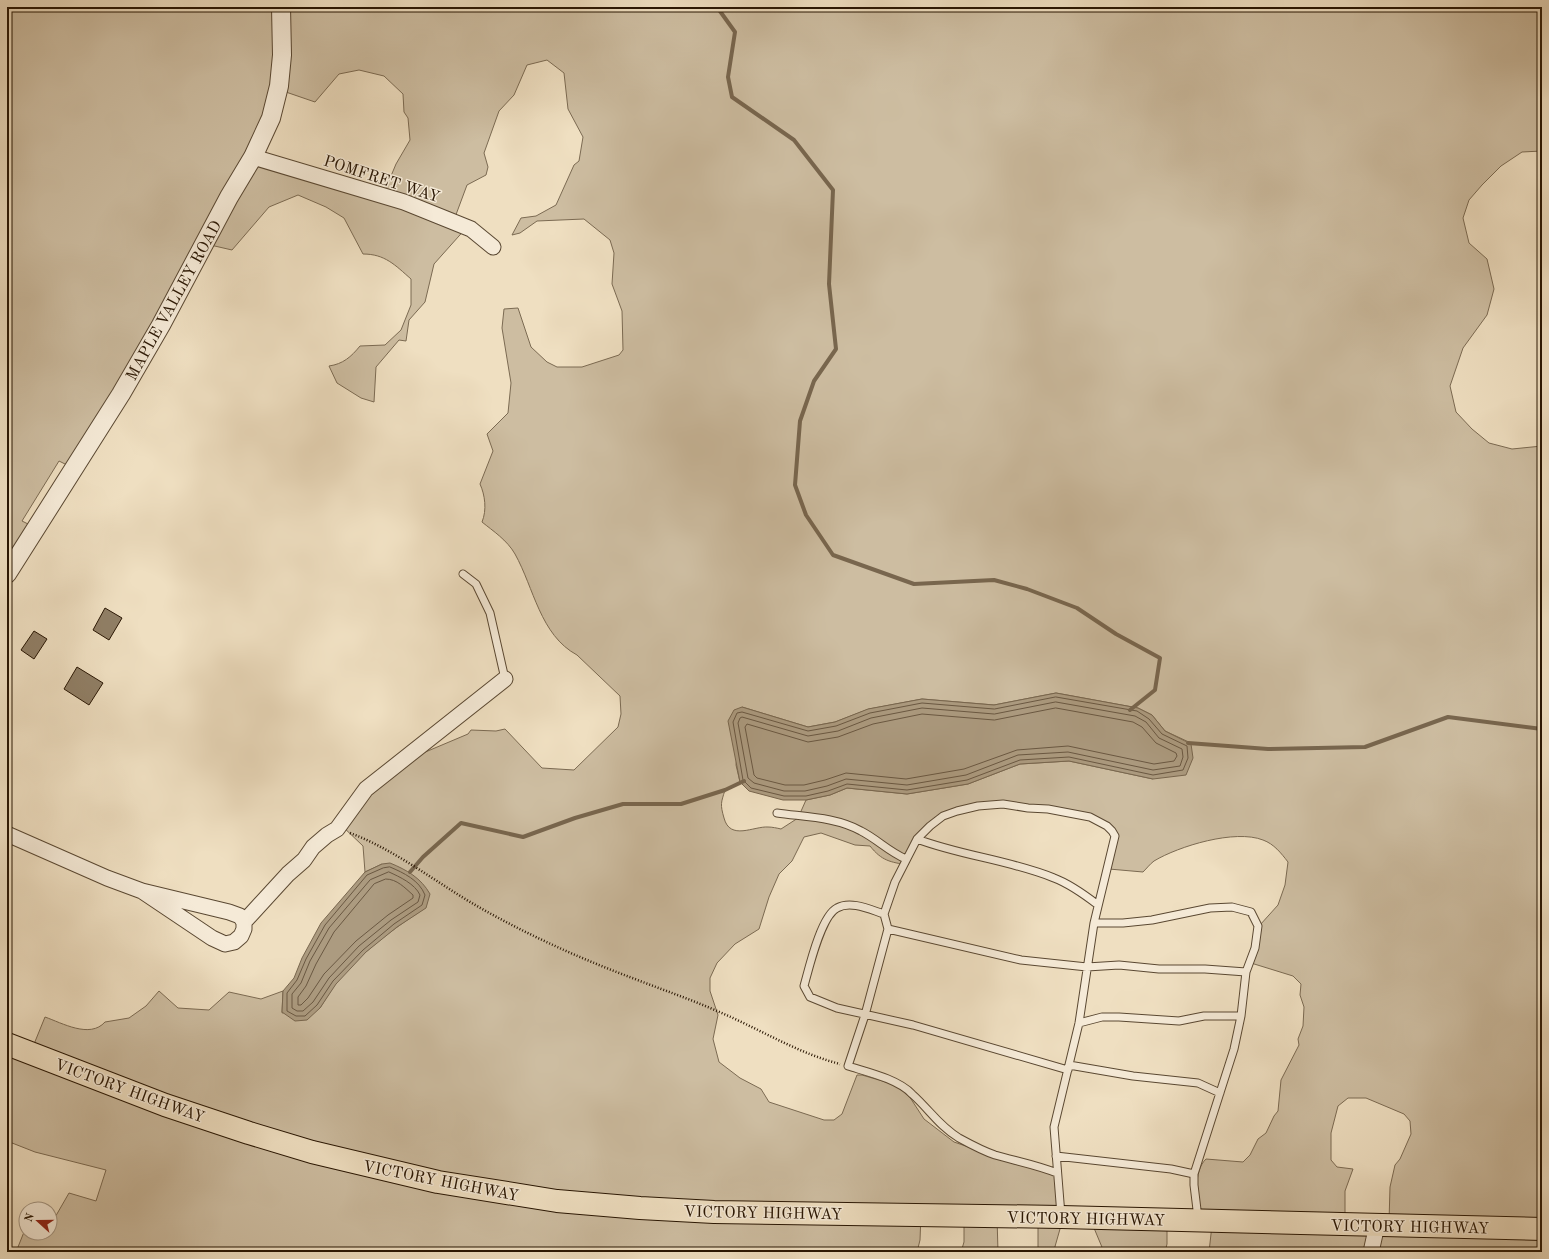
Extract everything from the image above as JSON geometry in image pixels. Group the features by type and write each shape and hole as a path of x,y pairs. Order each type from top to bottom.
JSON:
{"main road":[{"name":"VICTORY HIGHWAY","path":"7,1044 165,1105 249,1133 340,1159 467,1187 557,1201 714,1212 1061,1217 1542,1229"}],"street":[{"name":"MAPLE VALLEY ROAD","path":"7,574 121,394 161,325 229,197 253,156 271,118 279,86 282,55 281,7"},
{"name":"POMFRET WAY","path":"253,156 404,202 472,229 493,247"},
{"path":"244,922 288,874 304,860 313,847 337,829 366,789 505,679"},
{"path":"7,834 107,878 142,891 240,916 244,922 244,929 234,942 225,944 212,938 142,891"},
{"path":"1371,1252 1377,1225"}],"lane":[{"path":"463,574 476,584 490,612 505,679"},
{"path":"1057,1173 1042,1167 994,1154 958,1137 943,1126 913,1094 904,1087 892,1081 848,1066 865,1016 888,929 884,914 895,882 906,859 917,839 943,816 978,806 1003,804 1054,810 1090,818 1107,826 1115,836 1094,923 1079,1024 1054,1127 1061,1217"},
{"path":"777,813 828,819 847,825 878,840 894,854 906,859"},
{"path":"917,839 941,848 1055,878 1080,892 1098,906"},
{"path":"884,914 857,906 848,905 836,908 824,923 804,986 810,997 837,1008 865,1016 913,1025 1068,1068 1198,1083 1220,1093"},
{"path":"1094,923 1123,923 1152,920 1210,908 1232,907 1251,912 1258,926 1255,948 1246,972 1241,1016 1234,1049 1194,1174 1199,1220"},
{"path":"888,929 1021,960 1087,967 1119,965 1159,969 1205,969 1246,972"},
{"path":"1079,1024 1102,1017 1179,1021 1204,1016 1241,1016"},
{"path":"1056,1156 1171,1169 1194,1174"}],"path":[{"path":"337,829 376,845 484,910 555,946 635,979 719,1011 772,1037 825,1060 848,1066"}],"shaded area":[{"path":"7,7 1542,7 1542,151 1522,152 1501,166 1469,200 1463,218 1469,243 1487,259 1494,289 1487,315 1463,348 1450,386 1456,412 1472,429 1489,443 1512,449 1542,446 1542,1252 1209,1252 1212,1225 1198,1217 1197,1178 1199,1171 1206,1159 1243,1162 1250,1155 1258,1139 1266,1133 1278,1111 1281,1080 1299,1045 1298,1039 1303,1026 1304,1007 1300,995 1301,984 1293,976 1251,963 1260,925 1278,905 1285,885 1288,862 1277,849 1263,840 1251,837 1238,837 1207,841 1178,850 1154,861 1143,872 1109,869 1113,830 1097,821 999,803 944,814 920,835 908,865 896,863 883,858 870,846 855,845 821,833 804,837 792,861 779,874 769,897 759,929 735,944 717,963 710,978 710,991 718,1015 713,1039 719,1062 740,1078 761,1089 769,1102 824,1120 834,1120 842,1114 857,1075 862,1075 899,1086 911,1099 924,1119 954,1142 1006,1160 1055,1172 1064,1215 1054,1250 1051,1252 1038,1252 1038,1215 997,1217 998,1252 961,1252 964,1242 964,1215 921,1214 920,1240 917,1252 900,1250 887,1252 16,1252 20,1241 58,1241 58,1212 69,1193 96,1201 106,1170 35,1152 7,1141 7,1040 32,1049 45,1017 68,1026 84,1029 92,1029 99,1027 105,1022 129,1018 146,1006 159,991 178,1008 209,1010 229,992 261,999 283,991 282,1013 320,1008 335,984 355,962 389,933 425,908 382,864 365,872 363,846 340,824 354,801 423,753 468,734 471,730 496,731 505,729 542,768 574,770 618,727 621,714 620,696 577,655 564,646 554,636 539,610 522,567 512,549 504,540 482,522 485,503 480,484 493,451 487,434 508,413 511,383 502,328 504,309 518,308 531,347 547,362 557,367 582,367 619,355 623,350 622,311 612,284 614,253 610,240 584,219 537,221 520,233 512,235 521,218 536,216 556,205 574,165 579,161 583,137 568,109 564,73 547,60 527,65 514,95 499,111 484,153 488,167 486,175 467,185 454,220 467,227 434,264 425,302 409,320 406,341 399,340 376,367 374,402 361,398 337,383 329,366 338,364 346,359 360,346 385,345 401,330 411,305 411,279 395,265 384,258 371,254 363,254 344,218 326,207 298,195 269,207 232,250 206,244 71,467 59,461 22,521 34,527 7,572","holes":["359,70 384,76 403,94 404,112 408,118 410,140 396,164 383,195 254,155 280,90 315,102 339,74","1056,693 1138,708 1152,715 1165,731 1191,743 1153,779 1069,761 1020,764 968,784 907,794 847,788 830,795 806,800 798,818 781,829 762,827 737,831 731,829 727,825 724,818 722,804 725,790 740,782 736,765 742,707 808,727 835,722 869,709 922,699 994,705","1348,1098 1366,1098 1404,1114 1410,1121 1411,1134 1400,1159 1395,1165 1390,1187 1389,1222 1345,1216 1345,1191 1353,1169 1337,1167 1331,1160 1331,1133 1338,1106"]},
{"path":"1089,1216 1167,1223 1167,1244 1165,1252 1104,1252"}],"water":[{"path":"1056,693 1138,708 1152,715 1165,731 1191,744 1193,758 1186,775 1153,779 1069,761 1020,764 968,784 907,794 847,788 830,795 806,800 783,800 749,791 740,782 728,721 734,710 742,707 808,727 835,722 868,709 922,699 994,705"},
{"path":"390,863 413,875 426,888 430,894 426,908 397,927 366,952 336,984 320,1008 307,1020 295,1021 282,1012 283,991 294,978 302,958 321,923 365,872 382,864"}],"building":[{"path":"105,608 122,618 109,640 93,630"},
{"path":"34,631 47,639 34,659 21,650"},
{"path":"77,667 103,683 89,705 64,689"}],"waterway":[{"path":"717,7 735,32 728,77 732,97 794,140 833,190 829,284 836,349 814,381 800,421 795,485 806,515 833,555 914,584 994,580 1027,589 1077,608 1116,634 1160,658 1155,690 1130,710"},
{"path":"1188,743 1268,749 1365,747 1448,717 1542,729"},
{"path":"410,872 423,857 461,823 523,837 575,818 623,804 681,804 725,790 744,781"}]}
